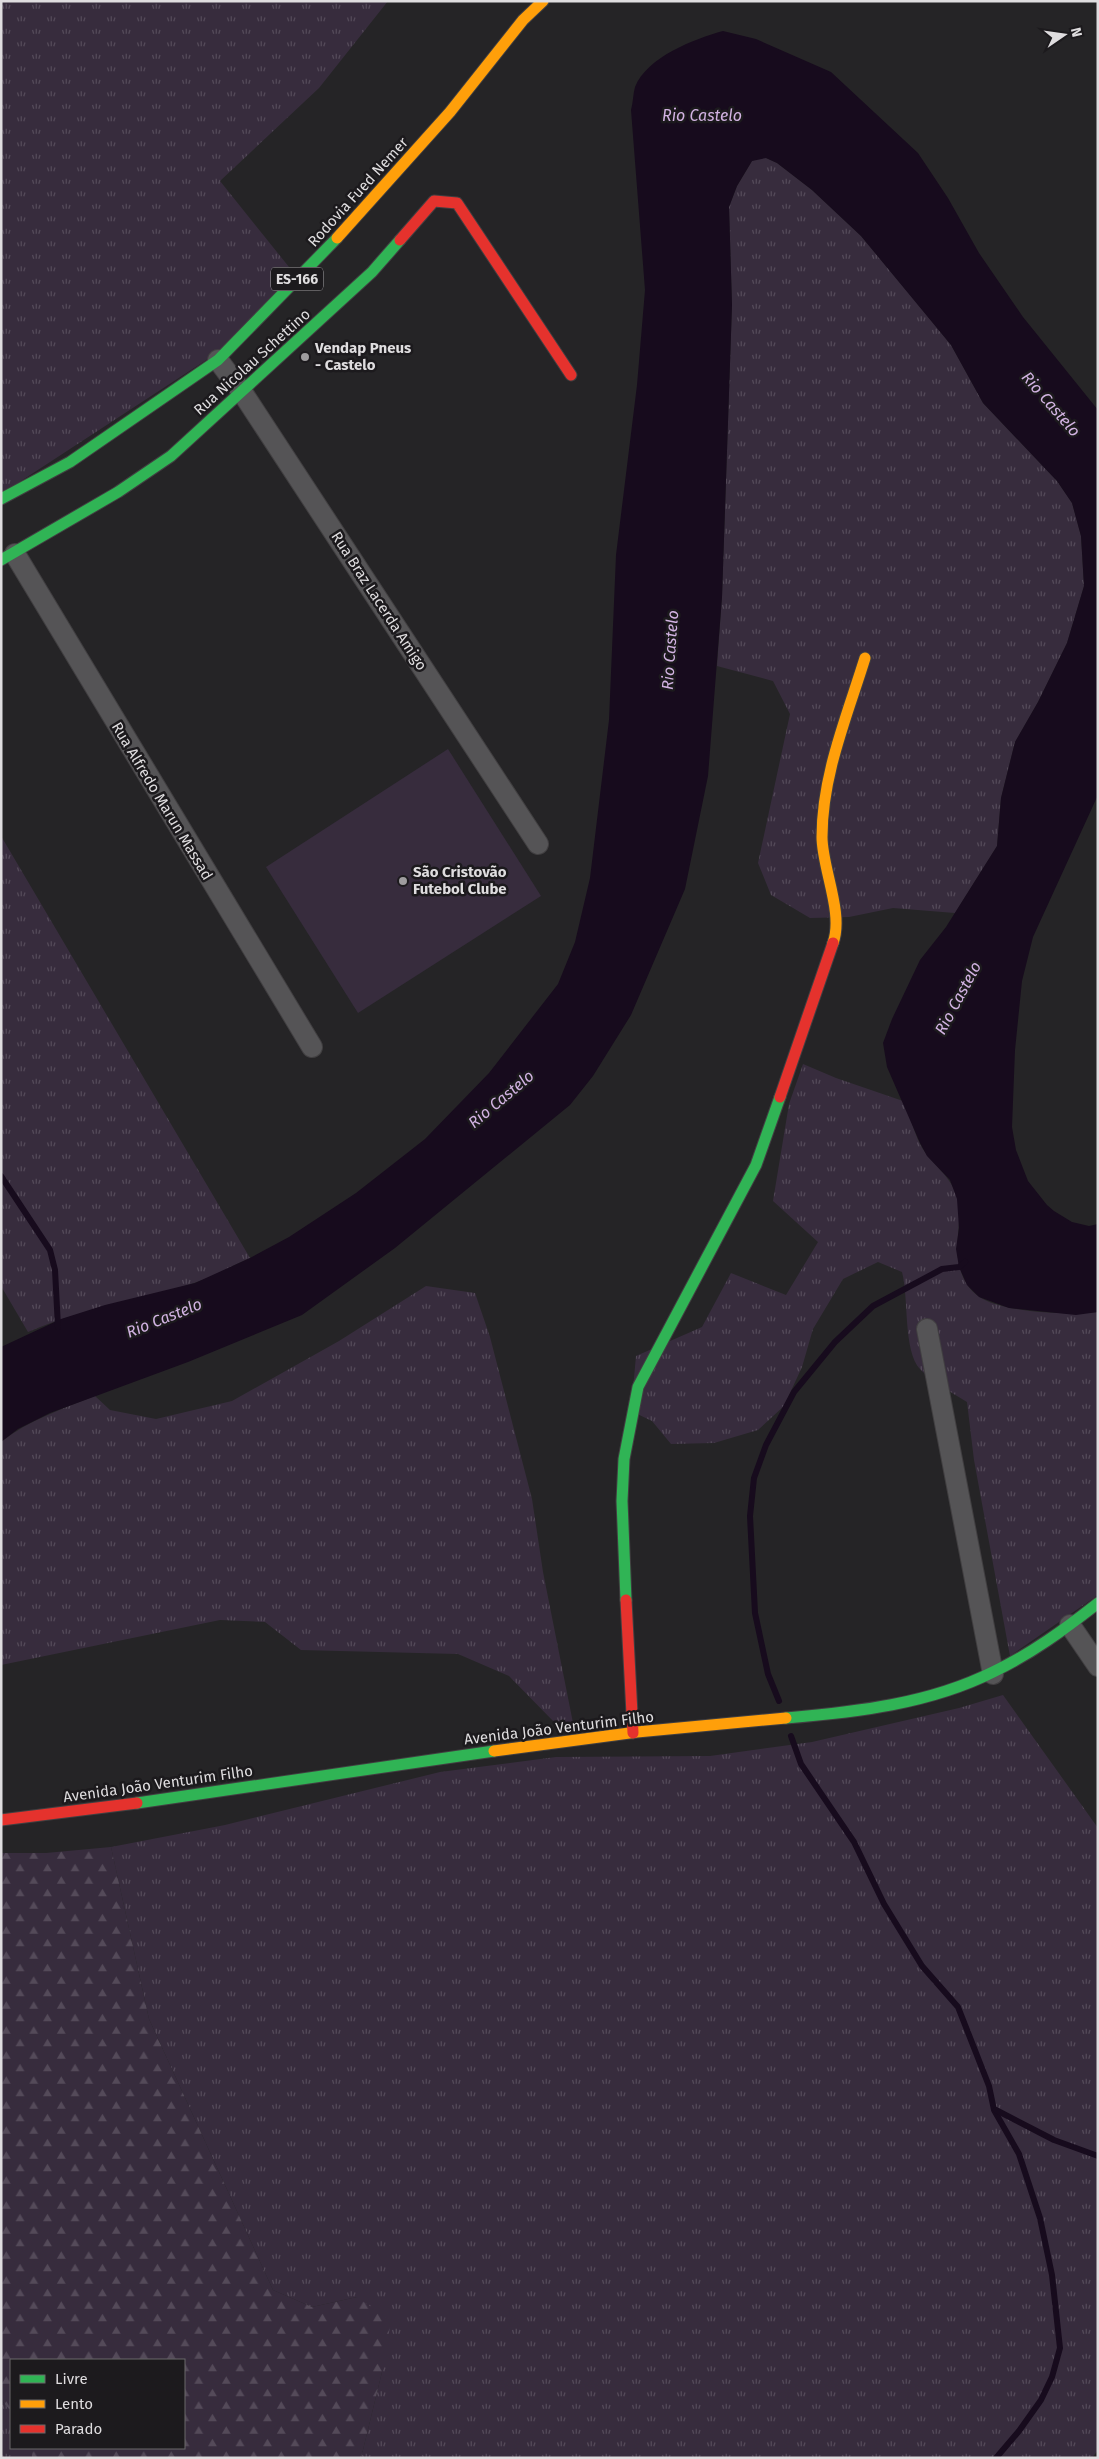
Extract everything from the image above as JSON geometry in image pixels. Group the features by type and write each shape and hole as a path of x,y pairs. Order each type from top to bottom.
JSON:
{"street":[{"path":"523,20 530,1"},
{"name":"Rodovia Fued Nemer","path":"1,498 70,462 218,360 334,242 450,112 523,20 543,1"},
{"name":"Rua Nicolau Schettino","path":"8,557 145,475 171,456 372,272 434,201 457,203 571,375"},
{"name":"Rua Braz Lacerda Amigo","path":"218,360 242,392 538,844"},
{"name":"Rua Alfredo Marun Massad","path":"8,557 312,1047"},
{"path":"633,1733 622,1548 622,1501 624,1459 638,1387 756,1165 834,938 836,921 825,864 822,839 823,817 834,761 865,658"},
{"path":"927,1329 993,1674"},
{"name":"Avenida João Venturim Filho","path":"1,1820 633,1733 832,1714 865,1709 950,1690 993,1674 1026,1655 1098,1603"},
{"path":"1070,1625 1098,1666"}],"green space":[{"path":"1,1 388,1 319,88 220,181 297,277 243,336 1,494"},
{"path":"766,158 777,163 812,190 861,236 951,345 983,403 1057,481 1072,503 1081,536 1084,586 1067,643 1038,702 1015,742 1001,798 997,846 955,913 893,908 849,917 810,918 771,895 758,863 790,714 773,681 717,666 722,597 732,305 729,207 737,186 752,161"},
{"name":"São Cristovão Futebol Clube","path":"448,749 541,896 358,1013 266,867"},
{"path":"1,836 250,1258 194,1283 90,1311 28,1332 1,1286"},
{"path":"803,1064 836,1078 903,1101 924,1151 955,1191 959,1208 957,1248 959,1264 965,1282 974,1293 989,1302 1036,1312 1098,1312 1098,1595 1010,1656 974,1460 967,1402 930,1378 920,1369 915,1361 909,1337 902,1272 878,1262 843,1279 813,1329 802,1367 784,1406 758,1430 714,1443 671,1444 652,1421 631,1411 636,1356 702,1327 731,1273 786,1295 818,1242 773,1201 789,1104"},
{"path":"426,1286 475,1293 490,1337 532,1499 543,1572 573,1723 555,1723 509,1676 458,1654 301,1650 265,1622 220,1620 1,1665 1,1442 34,1421 95,1396 110,1410 156,1419 232,1401 339,1341"},
{"path":"1003,1695 1098,1828 1098,2450 1092,2458 361,2458 382,2372 357,2297 312,2307 273,2290 149,2019 111,1847 225,1825 440,1772 556,1757 710,1756 812,1742 959,1708"},
{"path":"111,1847 149,2019 273,2290 312,2307 357,2297 391,2321 382,2372 361,2458 32,2458 32,2449 185,2449 185,2359 10,2359 10,2410 1,2400 1,1853 46,1853"},
{"path":"1,2400 10,2410 10,2449 32,2449 32,2458 1,2458"}],"water":[{"name":"Rio Castelo","path":"723,31 756,39 831,72 918,153 948,198 979,253 1023,317 1098,410 1098,795 1033,937 1022,981 1015,1050 1012,1127 1016,1150 1028,1181 1047,1205 1072,1222 1089,1226 1098,1224 1098,1312 1076,1315 1009,1308 979,1297 967,1285 959,1267 956,1249 959,1228 957,1199 950,1180 927,1156 920,1143 887,1067 883,1043 892,1019 920,960 946,927 997,846 1001,798 1015,742 1038,702 1067,643 1084,586 1081,536 1072,503 1057,481 983,403 951,345 861,236 812,190 777,163 766,158 752,161 737,186 729,207 732,305 722,597 708,776 685,889 631,1015 593,1076 570,1105 395,1248 302,1315 188,1362 50,1413 18,1429 1,1442 1,1347 61,1319 105,1305 195,1283 250,1258 289,1237 356,1193 425,1139 489,1073 558,984 575,942 590,878 609,720 616,555 637,385 645,290 631,110 635,87 641,76 660,58 686,44"}],"waterway":[{"path":"1,1176 50,1250 55,1270 58,1327"},
{"path":"779,1701 768,1674 755,1613 750,1516 754,1478 766,1445 794,1392 835,1342 873,1306 942,1269 959,1267 965,1262"},
{"path":"791,1736 801,1764 854,1842 884,1904 922,1966 958,2007 989,2086 994,2110 1019,2154 1040,2218 1052,2275 1060,2348 1052,2377 1041,2400 1019,2431 996,2458"},
{"path":"996,2110 1054,2140 1098,2156"}],"traffic: fast":[{"path":"1,499 70,462 218,360 337,238"},
{"path":"1,560 118,492 171,456 372,272 400,240"},
{"path":"626,1600 622,1501 624,1459 638,1387 756,1165 780,1097"},
{"path":"786,1718 892,1705 944,1692 969,1683 1007,1665 1034,1649 1098,1603"},
{"path":"137,1803 494,1751"}],"traffic: slow":[{"path":"337,238 450,112 523,20 543,1"},
{"path":"833,943 836,931 836,918 823,849 823,814 831,768 843,724 865,658"},
{"path":"494,1751 637,1732 786,1718"}],"traffic: jam":[{"path":"400,240 434,201 457,203 571,375"},
{"path":"780,1097 833,943"},
{"path":"626,1600 633,1733"},
{"path":"1,1820 137,1803"}],"place":[{"name":"Vendap Pneus - Castelo","path":"305,357"},
{"name":"São Cristovão Futebol Clube","path":"403,881"}]}
